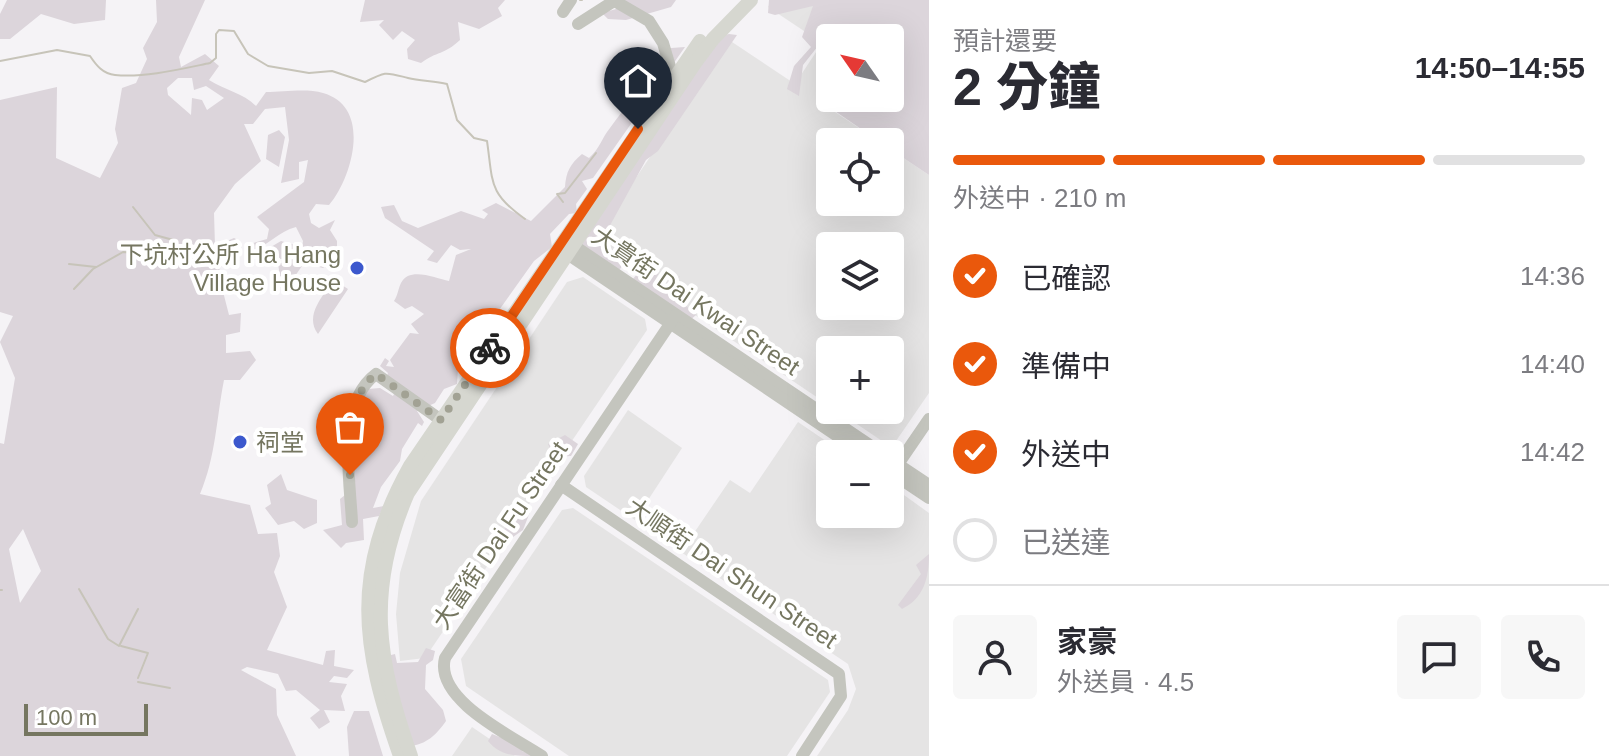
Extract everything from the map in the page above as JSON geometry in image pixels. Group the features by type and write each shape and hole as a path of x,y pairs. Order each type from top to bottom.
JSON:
{"main road":[{"path":"566,246 673,77 706,34 739,0"},
{"path":"400,756 372,666 368,615 370,576 382,527 399,487 446,424 695,63 713,39 751,0"},
{"path":"411,756 384,669 379,639 380,588 405,501 446,424"}],"street":[{"path":"563,12 571,0"},
{"path":"578,24 614,0 649,21 657,32 673,77"},
{"name":"大貴街 Dai Kwai Street","path":"566,246 844,440"},
{"name":"大貴街 Dai Kwai Street","path":"673,319 861,440"},
{"name":"大富街 Dai Fu Street","path":"542,756 456,698 448,688 443,667 449,650 673,319"},
{"path":"352,522 349,436 353,414 367,381 376,374 446,424"},
{"path":"904,451 929,419"},
{"path":"904,473 929,485"},
{"path":"904,477 929,498"},
{"name":"大順街 Dai Shun Street","path":"561,485 839,674 841,696 802,756"}],"shaded area":[{"path":"7,0 106,0 105,20 74,24 41,14 10,39 0,39 0,14"},
{"path":"156,0 205,0 179,57 181,67 205,54 219,66 209,80 256,106 266,92 302,90 323,93 339,101 353,127 353,144 345,178 329,205 316,204 309,214 311,223 319,228 335,220 330,230 337,241 337,255 323,268 304,263 293,279 280,276 278,264 293,259 270,259 264,251 281,241 302,247 303,241 296,227 257,249 250,251 246,245 267,239 269,229 257,217 304,182 308,160 299,162 299,179 281,183 289,140 285,107 265,109 253,124 244,124 261,161 235,184 214,213 215,246 234,238 240,241 226,249 227,257 218,272 229,315 241,313 240,332 226,335 226,353 250,351 256,360 240,380 224,380 213,452 200,494 250,505 258,534 277,533 280,556 274,572 287,607 267,650 323,665 326,651 335,650 334,666 354,670 347,678 334,676 329,682 347,684 341,696 345,711 324,710 330,722 319,729 310,718 320,710 296,690 286,691 278,674 247,667 241,670 276,689 277,715 296,756 0,756 0,443 4,444 15,378 0,342 13,316 0,312 0,100 57,87 56,158 100,178 118,143 115,129 122,88 136,83 147,59 143,48 157,22","holes":["178,78 192,78 194,90 206,86 224,98 207,110 202,100 192,98 191,115 168,95 167,88","23,529 41,571 20,603 9,549"]},
{"path":"365,0 505,0 498,8 502,16 479,29 458,22 460,40 421,63 408,59 407,49 415,40 402,31 393,40 379,25 384,20 360,22"},
{"path":"625,0 676,0 671,7 626,20 608,19 602,13 616,9"},
{"path":"769,0 929,0 929,175 904,158 904,128 860,128 836,112 904,112 904,24 816,24 816,49 803,65 799,96 787,89 794,66 811,47 802,37 813,6 775,15 768,13"},
{"path":"773,0 818,0 829,24 816,24 816,39 768,7"},
{"path":"737,35 658,151 646,160 608,229 612,240 607,249 624,250 621,268 613,274 571,242 717,37"},
{"path":"729,40 795,84 816,52 816,112 835,112 859,128 816,128 816,216 904,216 904,158 929,175 929,393 897,440 881,440 857,424 904,424 904,336 816,336 816,397 600,251 598,234"},
{"path":"685,47 593,178 582,181 587,189 576,204 577,213 569,214 550,234 552,247 534,261 497,313 489,334 484,329 474,357 458,369 457,384 444,389 435,403 417,411 424,422 422,426 418,423 402,449 400,461 381,487 373,508 384,506 379,516 363,519 364,540 346,543 341,548 323,530 342,525 340,499 345,495 349,422 343,422 336,413 348,401 359,406 368,389 380,388 393,396 395,392 386,378 388,373 380,366 385,358 389,361 386,366 394,367 390,360 410,333 419,334 411,324 424,314 412,306 405,309 394,301 401,283 410,275 417,274 449,281 456,255 471,249 460,250 451,245 437,263 427,260 434,251 385,218 381,207 394,205 402,221 418,228 461,211 484,219 488,214 482,210 496,203 531,221 565,187 574,161 582,154 589,158 596,150 638,90 652,64 662,61 663,54 671,48"},
{"path":"279,130 285,137 279,167 266,159 268,135"},
{"path":"648,260 660,269 655,282 661,287 680,276 670,291 696,315 688,322 632,280 639,272 637,266"},
{"path":"583,277 645,319 647,330 425,658 400,661 396,614 400,573 421,501 567,282"},
{"path":"334,280 348,289 318,334 314,327 314,313"},
{"path":"628,410 682,448 635,520 586,487 584,476"},
{"path":"798,422 824,440 816,440 816,528 904,528 904,495 929,513 929,756 817,756 848,710 856,689 848,664 681,552 730,480 750,493"},
{"path":"565,435 578,444 571,456 554,457 548,444"},
{"path":"281,474 287,490 317,500 317,523 304,529 294,521 278,525 265,508 271,504 267,485"},
{"path":"523,505 530,512 523,530 513,537 503,531"},
{"path":"573,508 828,680 830,692 787,756 569,756 466,686 461,659 562,510"},
{"path":"929,554 924,586 916,599 902,609 898,605 921,574 916,565"},
{"path":"426,648 435,651 433,660 426,665 425,689 443,710 446,721 427,740 402,746 387,656 395,654 397,663 418,662"},
{"path":"354,711 369,711 383,756 349,756 347,727"},
{"path":"472,727 515,756 452,756"},
{"path":"492,734 525,747 522,751 534,756 498,750 488,741"}],"waterway":[{"path":"0,61 57,50 90,56 100,68 111,74 126,76 162,72 210,63 216,58 216,34 219,30 234,31 248,54 268,66 309,73 332,71 365,82 386,74 447,84 457,120 474,138 487,141 492,177 498,194 525,219"},
{"path":"563,202 557,194 565,193 596,153"},
{"path":"133,207 155,235 177,241"},
{"path":"74,289 93,269 123,252 173,256"},
{"path":"69,264 96,267"},
{"path":"79,589 108,639 119,646 138,609"},
{"path":"121,646 148,653 138,678"},
{"path":"138,682 170,688"}],"way so far":[{"path":"350,475 349,436 353,414 367,381 376,374 441,420 490,348"}],"place":[{"name":"下坑村公所 Ha Hang Village House","path":"357,268"},
{"name":"祠堂","path":"240,442"}],"route":[{"path":"490,348 638,129"}]}
